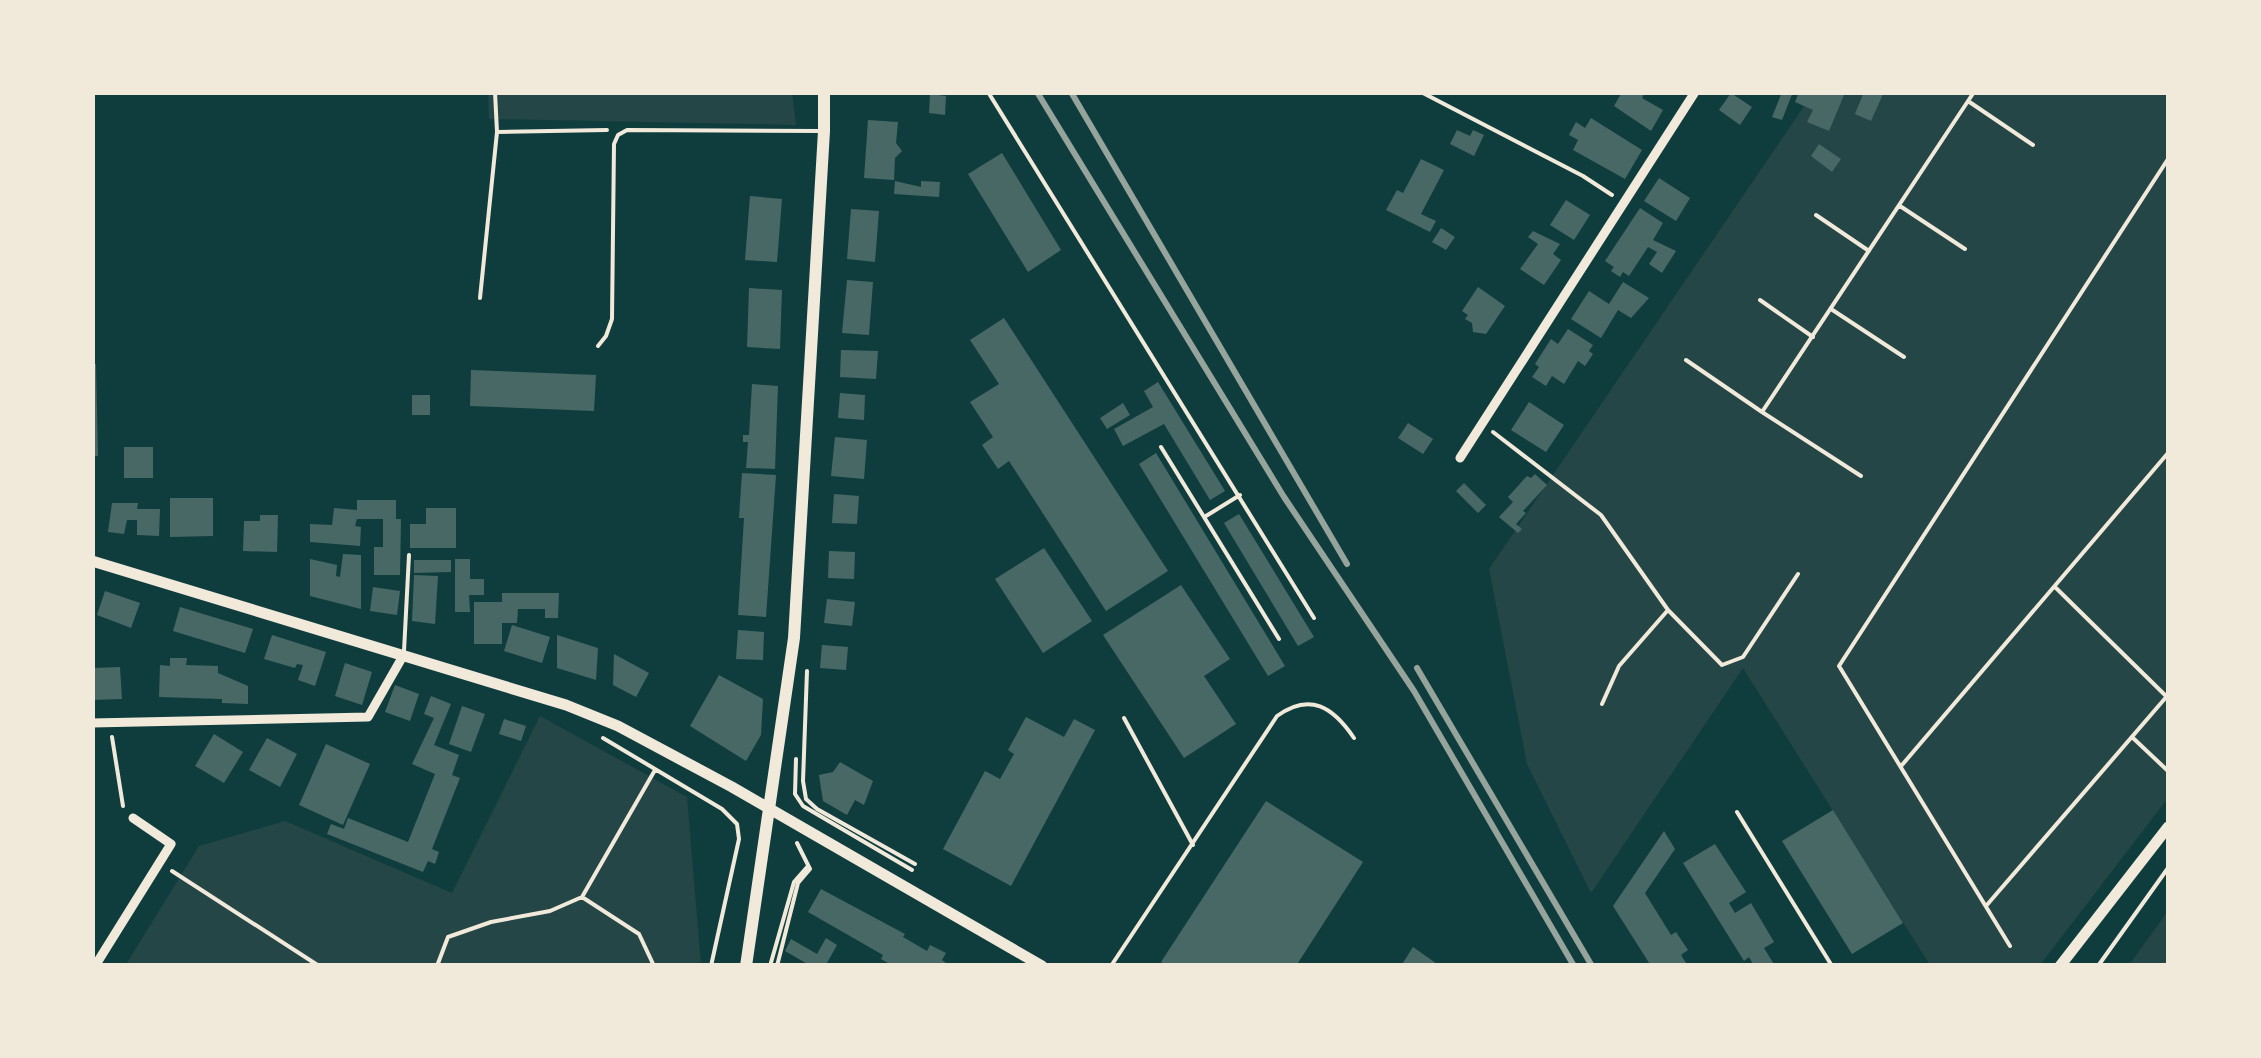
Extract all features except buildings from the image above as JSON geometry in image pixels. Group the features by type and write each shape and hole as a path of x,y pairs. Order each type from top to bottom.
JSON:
{"main road":[{"path":"746,966 794,638 824,92"}],"street":[{"path":"1460,458 1696,92"},
{"path":"92,561 566,705 618,726 1042,966"},
{"path":"92,723 368,716 404,656"},
{"path":"95,966 172,844 133,818"},
{"path":"2060,966 2168,827"}],"lane":[{"path":"988,92 1314,618"},
{"path":"598,346 612,319 614,144 618,135 627,130 824,131"},
{"path":"1161,447 1278,639"},
{"path":"1205,517 1240,494"},
{"path":"404,656 408,556"},
{"path":"1110,966 1277,716 1306,702 1320,705 1343,722 1354,738"},
{"path":"1124,718 1193,844"},
{"path":"1737,812 1832,966"}],"path":[{"path":"480,298 497,132 496,92"},
{"path":"1421,92 1583,176 1624,203"},
{"path":"1762,412 1974,92"},
{"path":"1968,101 2033,146"},
{"path":"497,132 627,130"},
{"path":"2010,946 1840,666 2168,159"},
{"path":"1900,206 1964,249"},
{"path":"1816,215 1869,251"},
{"path":"1760,300 1812,336"},
{"path":"1831,309 1904,356"},
{"path":"1686,360 1861,476"},
{"path":"1481,423 1601,515 1668,610 1722,666 1743,658 1798,574"},
{"path":"1901,766 2168,453"},
{"path":"1986,906 2168,696 2054,586"},
{"path":"1602,704 1619,666 1668,610"},
{"path":"796,759 795,794 803,806 913,867 806,799 807,663"},
{"path":"110,722 123,809 133,818"},
{"path":"590,729 732,816 740,831 711,966"},
{"path":"2132,738 2168,770"},
{"path":"437,966 448,937 491,922 550,911 582,897 655,770"},
{"path":"774,966 798,883 810,868 797,843 787,844"},
{"path":"160,863 319,966"},
{"path":"2098,966 2168,868"},
{"path":"582,897 639,934 654,966"}],"shaded area":[{"path":"488,93 792,93 796,125 489,119"},
{"path":"1813,93 2168,93 2168,798 2040,965 1930,965 1743,668 1591,893 1527,764 1489,569"},
{"path":"540,716 687,797 701,965 125,966 199,846 285,821 452,893"},
{"path":"2168,911 2168,965 2129,965"}],"railway":[{"path":"1037,92 1284,497 1414,691 1574,966"},
{"path":"1071,92 1347,564"},
{"path":"1417,668 1592,966"}]}
